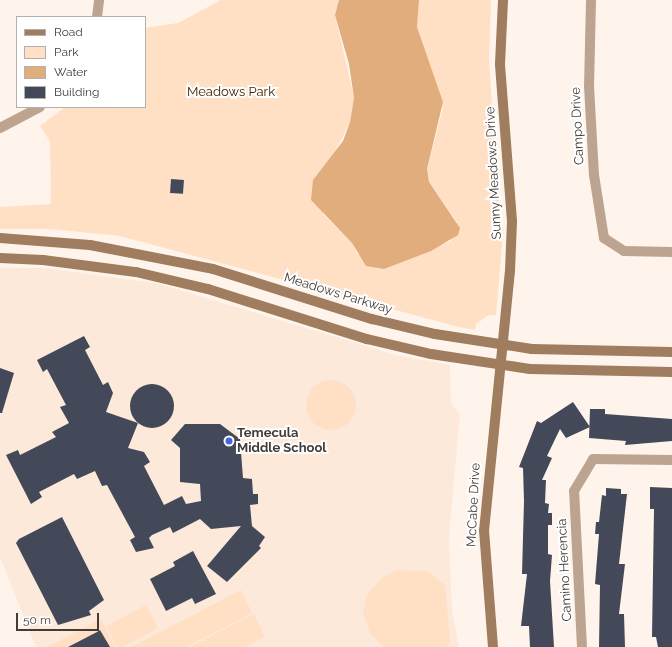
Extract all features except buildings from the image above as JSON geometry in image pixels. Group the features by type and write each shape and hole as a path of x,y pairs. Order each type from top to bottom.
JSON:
{"main road":[{"name":"Sunny Meadows Drive","path":"499,364 512,222 500,64 503,0"},
{"name":"Meadows Parkway","path":"0,238 44,239 159,257 213,269 372,319 501,344 532,349 672,352"},
{"path":"0,258 43,260 136,272 208,289 367,339 431,354 530,369 672,372"},
{"name":"McCabe Drive","path":"493,647 484,531 499,364"}],"street":[{"path":"97,16 99,0"},
{"name":"Campo Drive","path":"591,0 589,86 594,175 604,238 613,246 624,251 672,252"},
{"path":"0,128 38,108"},
{"name":"Camino Herencia","path":"582,647 574,491 593,459 672,460"}],"shaded area":[{"name":"Temecula Middle School","path":"0,268 46,268 160,284 396,355 450,365 451,403 460,414 449,537 452,611 459,647 36,647 0,557"}],"green space":[{"name":"Meadows Park","path":"221,0 339,0 335,15 354,98 350,122 332,158 323,214 352,243 357,254 384,269 451,241 457,222 429,182 427,169 443,108 417,27 419,0 491,0 489,62 502,245 496,315 489,315 476,324 475,330 120,236 51,229 0,229 0,207 51,204 50,141 40,126 64,108 146,108 146,28 178,23"},
{"path":"331,380 340,382 351,391 356,405 354,414 345,425 331,430 322,428 311,419 306,405 308,396 317,385"},
{"path":"396,570 428,571 445,585 450,642 446,647 384,647 370,633 363,613 367,595 381,579"},
{"path":"241,590 252,613 186,647 131,647"},
{"path":"146,605 158,628 122,647 117,647 106,626"},
{"path":"254,614 265,637 245,647 190,647"},
{"path":"101,619 115,647 47,647"}],"water":[{"path":"339,0 419,0 417,27 443,102 427,169 429,182 460,228 458,235 431,251 384,269 366,266 352,243 311,200 313,180 343,141 350,122 354,98 349,64 335,15"}],"place":[{"name":"Temecula Middle School","path":"229,441"}]}
